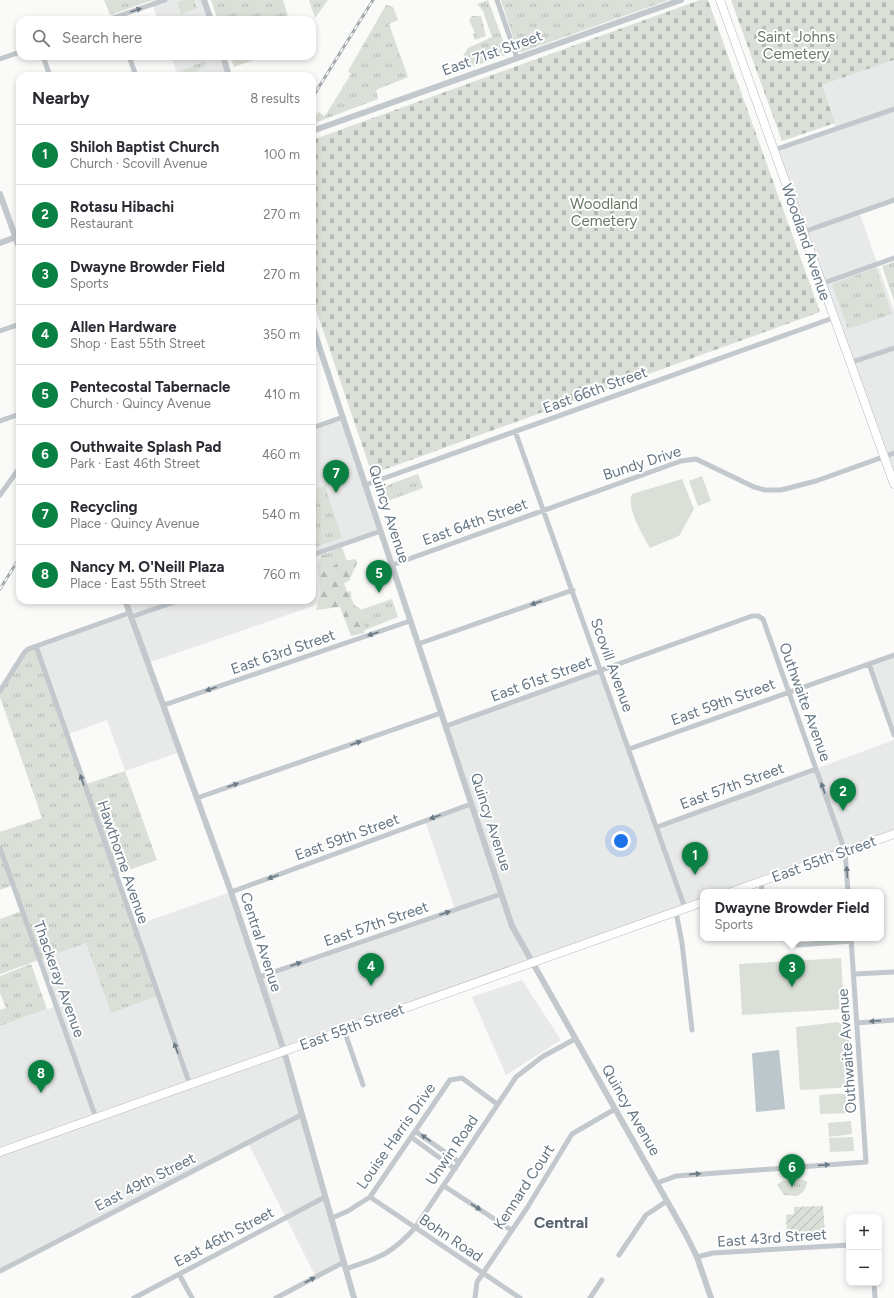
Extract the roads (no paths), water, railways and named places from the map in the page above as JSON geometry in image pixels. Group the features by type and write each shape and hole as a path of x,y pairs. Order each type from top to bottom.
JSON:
{"main road":[{"name":"Woodland Avenue","path":"720,0 849,364 894,484"},
{"name":"East 55th Street","path":"739,889 894,834"},
{"name":"East 55th Street","path":"0,1151 190,1085 700,903"}],"street":[{"path":"124,16 165,0"},
{"path":"204,0 209,16"},
{"path":"496,0 517,58"},
{"name":"East 71st Street","path":"316,130 681,0"},
{"path":"0,59 16,53"},
{"path":"44,60 49,72"},
{"path":"130,60 135,72"},
{"path":"224,60 228,72"},
{"path":"774,150 894,109"},
{"path":"0,194 16,231"},
{"path":"803,232 894,200"},
{"path":"0,243 16,237"},
{"path":"821,284 894,258"},
{"name":"East 66th Street","path":"365,485 833,318"},
{"path":"0,331 16,325"},
{"name":"Quincy Avenue","path":"316,337 512,926 697,1257 711,1298"},
{"path":"849,364 894,348"},
{"path":"0,421 16,415"},
{"path":"316,427 343,417"},
{"name":"Scovill Avenue","path":"515,431 602,670 685,908"},
{"path":"884,457 894,453"},
{"name":"Bundy Drive","path":"544,510 681,461 696,459 754,487 764,490 782,490 802,485 884,457"},
{"path":"0,495 16,473"},
{"name":"East 64th Street","path":"392,565 544,510"},
{"path":"316,554 381,531"},
{"path":"418,644 573,590"},
{"name":"Central Avenue","path":"126,604 231,892 284,1051 354,1298"},
{"path":"0,691 24,653 36,646 167,604"},
{"name":"East 61st Street","path":"446,726 752,616 758,616"},
{"name":"Outhwaite Avenue","path":"758,616 763,619 845,851 848,889"},
{"name":"East 63rd Street","path":"164,705 410,621"},
{"name":"Hawthorne Avenue","path":"36,646 190,1085"},
{"name":"East 59th Street","path":"629,749 894,654"},
{"path":"869,664 894,735"},
{"path":"197,798 442,713"},
{"name":"East 57th Street","path":"657,827 816,769"},
{"name":"East 59th Street","path":"231,892 471,804"},
{"name":"Thackeray Avenue","path":"0,848 96,1118"},
{"path":"761,881 762,889"},
{"name":"East 57th Street","path":"259,977 501,894"},
{"path":"676,912 682,943 692,1030"},
{"path":"798,944 838,941"},
{"name":"Outhwaite Avenue","path":"657,1183 676,1176 866,1162 851,941"},
{"path":"854,974 894,972"},
{"path":"856,1022 894,1020"},
{"path":"344,1030 363,1084"},
{"name":"Unwin Road","path":"346,1269 386,1255 400,1245 415,1228 444,1186 516,1077 528,1066 575,1038"},
{"name":"Louise Harris Drive","path":"332,1218 348,1211 370,1197 448,1082 456,1078 462,1078 497,1104"},
{"name":"Kennard Court","path":"475,1298 477,1282 482,1273 527,1208 572,1134 615,1109"},
{"name":"East 49th Street","path":"0,1271 301,1115"},
{"path":"415,1131 459,1162"},
{"path":"411,1137 455,1169"},
{"path":"444,1186 511,1230"},
{"name":"East 46th Street","path":"134,1298 325,1197"},
{"name":"Bohn Road","path":"370,1197 520,1298"},
{"path":"619,1255 646,1215 667,1201"},
{"name":"East 43rd Street","path":"697,1257 720,1252 846,1245"},
{"path":"276,1298 344,1262"},
{"path":"179,1274 192,1298"},
{"path":"590,1298 602,1280"},
{"path":"874,1286 875,1298"}],"railway":[{"path":"316,92 373,0"},
{"path":"0,589 16,563"}],"place":[{"name":"Recycling","path":"336,493"},
{"name":"Pentecostal Tabernacle","path":"379,593"},
{"name":"Rotasu Hibachi","path":"843,811"},
{"name":"Shiloh Baptist Church","path":"695,875"},
{"name":"Allen Hardware","path":"371,986"},
{"name":"Dwayne Browder Field","path":"792,987"},
{"name":"Nancy M. O'Neill Plaza","path":"41,1093"},
{"name":"Outhwaite Splash Pad","path":"792,1187"}],"district":[{"name":"Central","path":"561,1222"}],"park label":[{"name":"Saint Johns Cemetery","path":"796,46"},
{"name":"Woodland Cemetery","path":"604,212"}]}
